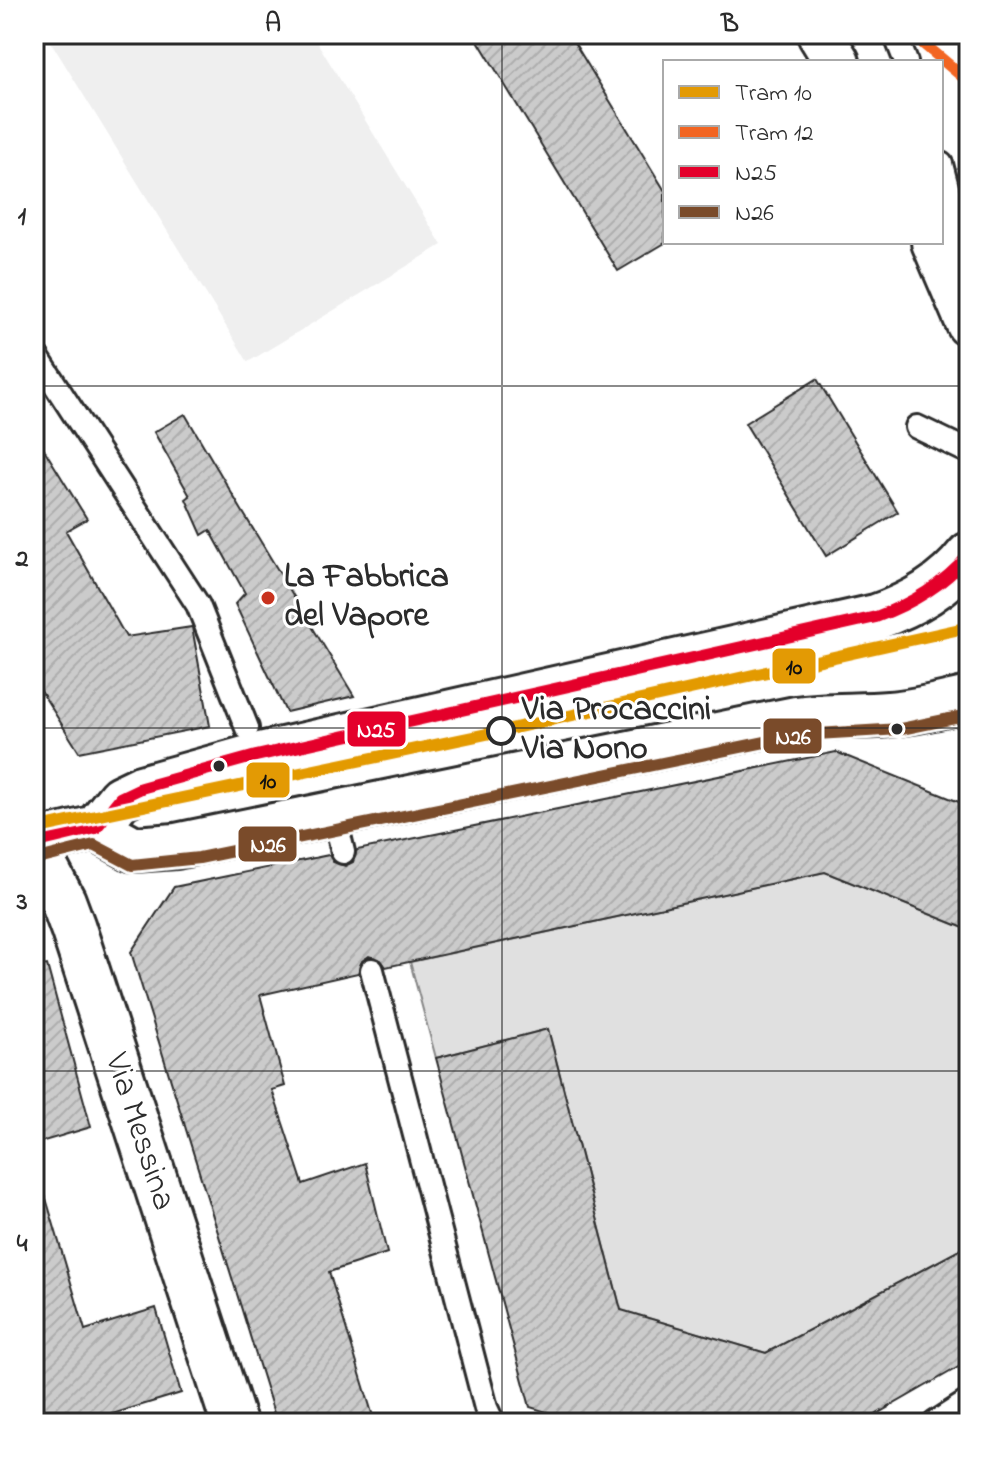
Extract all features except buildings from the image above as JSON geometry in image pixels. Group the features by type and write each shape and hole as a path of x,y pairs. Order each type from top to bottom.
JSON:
{"street":[{"path":"820,34 836,60"},
{"path":"935,244 967,320"},
{"path":"34,844 96,828 120,798 141,788 229,763 326,738 861,621 897,609 933,590 969,555"},
{"path":"96,828 134,849 338,833 608,756 796,719 886,714 950,704"},
{"name":"Via Messina","path":"34,844 73,928 234,1423"}],"lane":[{"path":"895,34 905,60"},
{"path":"933,34 969,59"},
{"path":"943,172 967,320"},
{"path":"34,352 198,605 247,728"},
{"path":"917,427 969,452"},
{"path":"372,970 482,1393 493,1423"},
{"path":"935,1423 969,1401"}],"shaded area":[{"path":"46,34 312,34 442,245 248,362"},
{"path":"825,872 969,930 969,1245 766,1353 621,1310 548,1029 436,1058 410,962"}],"tram line":[{"name":"12","path":"912,34 943,60"},
{"name":"12","path":"943,60 969,82"},
{"name":"10","path":"34,829 501,731 969,627"}],"transit line":[{"name":"N25","path":"34,843 96,828 120,798 141,788 256,756 876,617 927,592 969,555"},
{"name":"N26","path":"38,859 94,845 132,865 199,858 799,735 901,729 969,715"}],"place":[{"name":"La Fabbrica del Vapore","path":"268,598"},
{"name":"Via Procaccini Via Nono","path":"501,731"}]}
